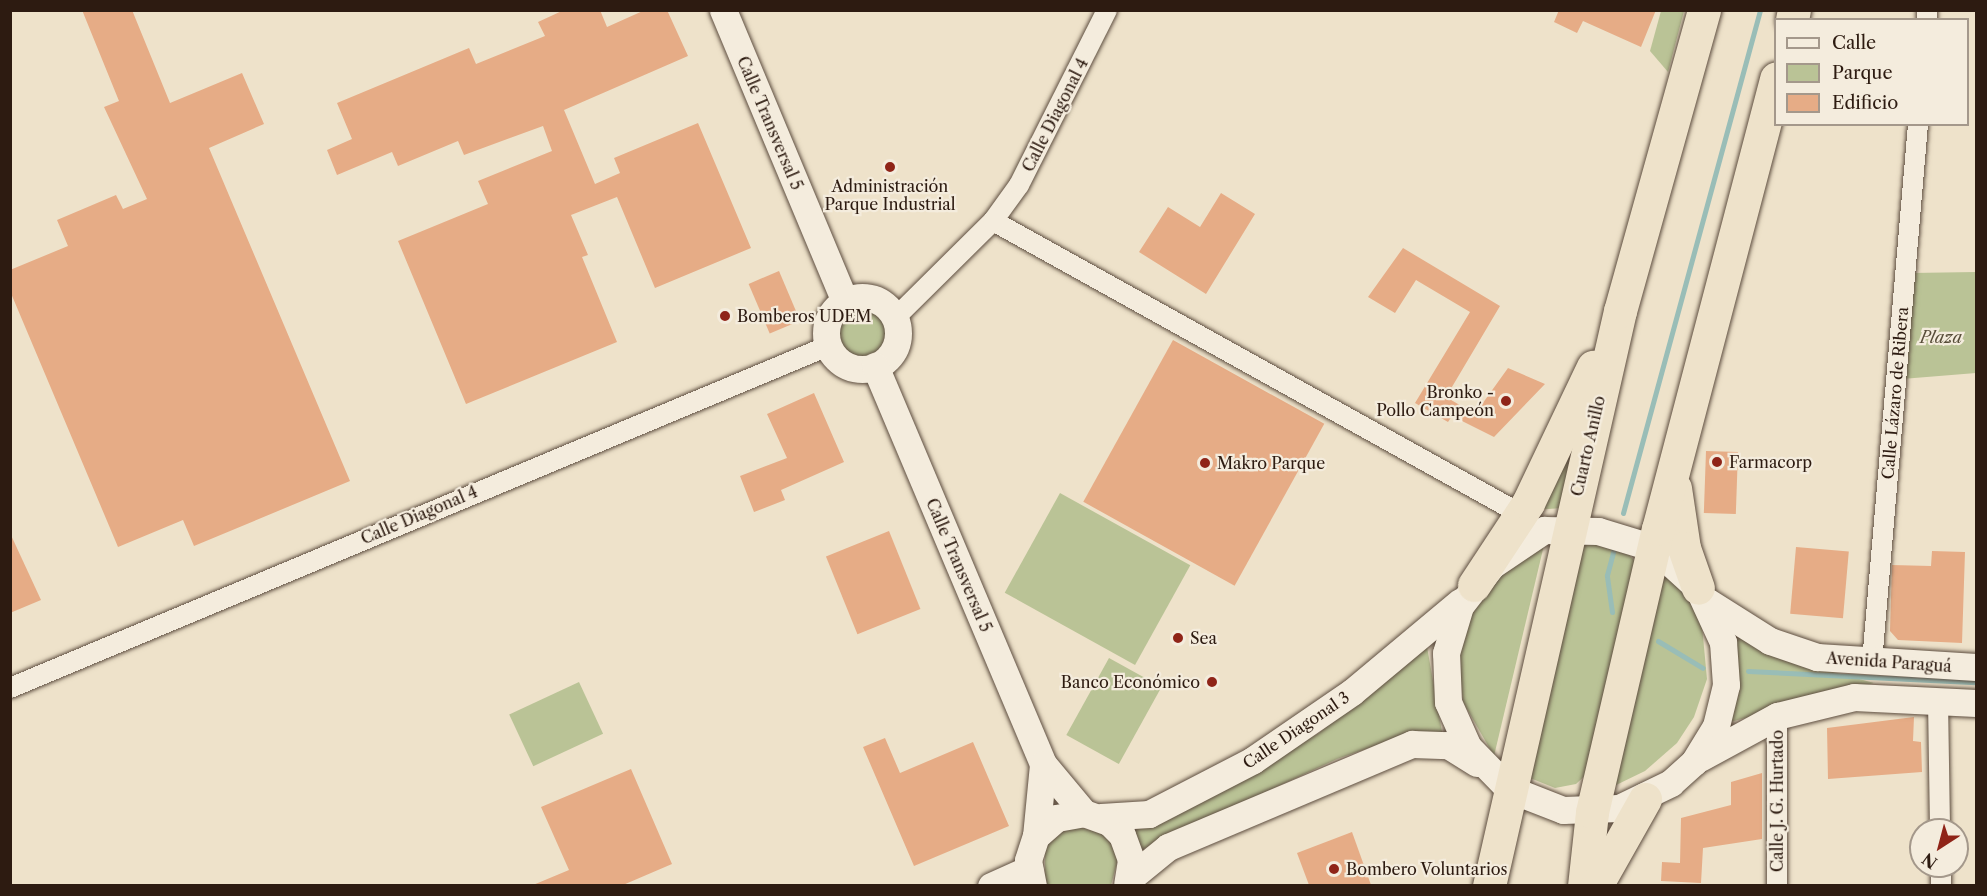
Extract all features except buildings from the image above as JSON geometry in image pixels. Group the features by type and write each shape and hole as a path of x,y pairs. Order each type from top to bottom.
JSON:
{"highway":[{"name":"Cuarto Anillo","path":"1489,885 1509,789 1545,525 1620,311 1704,10"},
{"path":"1584,885 1592,812 1672,471 1774,86"},
{"path":"1470,590 1545,525 1620,311"},
{"path":"1672,471 1684,548 1703,595"},
{"path":"1596,885 1645,799"}],"main road":[{"name":"Calle Transversal 5","path":"723,10 845,301"},
{"path":"845,301 879,301 895,318 897,341 875,366 853,368 828,346 830,315 845,301"},
{"name":"Calle Transversal 5","path":"875,366 1043,765 1093,815 1127,842 1128,882"},
{"path":"1545,525 1598,531 1654,548"},
{"name":"Avenida Paraguá","path":"1654,548 1703,595 1770,641 1817,657 1977,667"},
{"path":"1470,590 1451,629 1445,678 1456,725 1483,767"},
{"name":"Calle Diagonal 3","path":"1036,836 1057,818 1149,814 1253,760 1352,693 1470,590"},
{"path":"1694,762 1716,726 1726,685 1723,642 1703,595"},
{"path":"1128,882 1168,847 1412,744 1448,745 1483,767 1509,789 1535,802 1592,812 1645,799 1694,762 1777,716 1854,696 1977,703"},
{"name":"Calle Transversal 5","path":"1031,877 1043,765"},
{"path":"991,885 1031,877"}],"street":[{"name":"Calle Diagonal 4","path":"895,318 993,221 1042,146 1107,10"},
{"name":"Calle Lázaro de Ribera","path":"1872,662 1918,126"},
{"path":"993,221 1545,525"},
{"name":"Calle Diagonal 4","path":"10,688 828,346"},
{"path":"1938,700 1940,818"},
{"name":"Calle J. G. Hurtado","path":"1777,716 1777,885"}],"green space":[{"path":"1661,11 1684,11 1668,72 1650,51"},
{"name":"Plaza","path":"1976,272 1976,373 1902,379 1911,273"},
{"path":"858,308 868,308 878,312 885,319 889,334 885,349 878,356 868,360 858,360 848,356 841,349 837,339 837,329 841,319 848,312"},
{"path":"1590,399 1562,508 1535,510"},
{"path":"1060,493 1190,565 1135,665 1005,593"},
{"path":"1589,542 1626,551 1638,565 1591,770 1576,784 1555,788 1530,778 1583,545"},
{"path":"1544,545 1494,756 1463,702 1457,645 1486,581"},
{"path":"1658,566 1689,598 1702,626 1707,679 1694,717 1677,743 1645,771 1612,787"},
{"path":"1732,627 1830,671 1874,683 1723,724"},
{"path":"1426,641 1442,732 1409,734 1337,759 1141,850 1135,830 1230,786 1319,733"},
{"path":"1109,658 1161,687 1119,764 1066,735"},
{"path":"579,682 603,734 533,766 509,715"},
{"path":"1076,826 1103,834 1112,844 1118,859 1111,885 1048,885 1045,880 1045,847 1063,830"}],"waterway":[{"path":"1623,513 1760,10"},
{"path":"1612,612 1607,575 1614,548"},
{"path":"1658,641 1703,668"},
{"path":"1748,671 1976,682"}],"place":[{"name":"Administración Parque Industrial","path":"890,167"},
{"name":"Bomberos UDEM","path":"725,316"},
{"name":"Bronko - Pollo Campeón","path":"1506,401"},
{"name":"Farmacorp","path":"1717,462"},
{"name":"Makro Parque","path":"1205,463"},
{"name":"Sea","path":"1178,638"},
{"name":"Banco Económico","path":"1212,682"},
{"name":"Bombero Voluntarios","path":"1334,869"}]}
